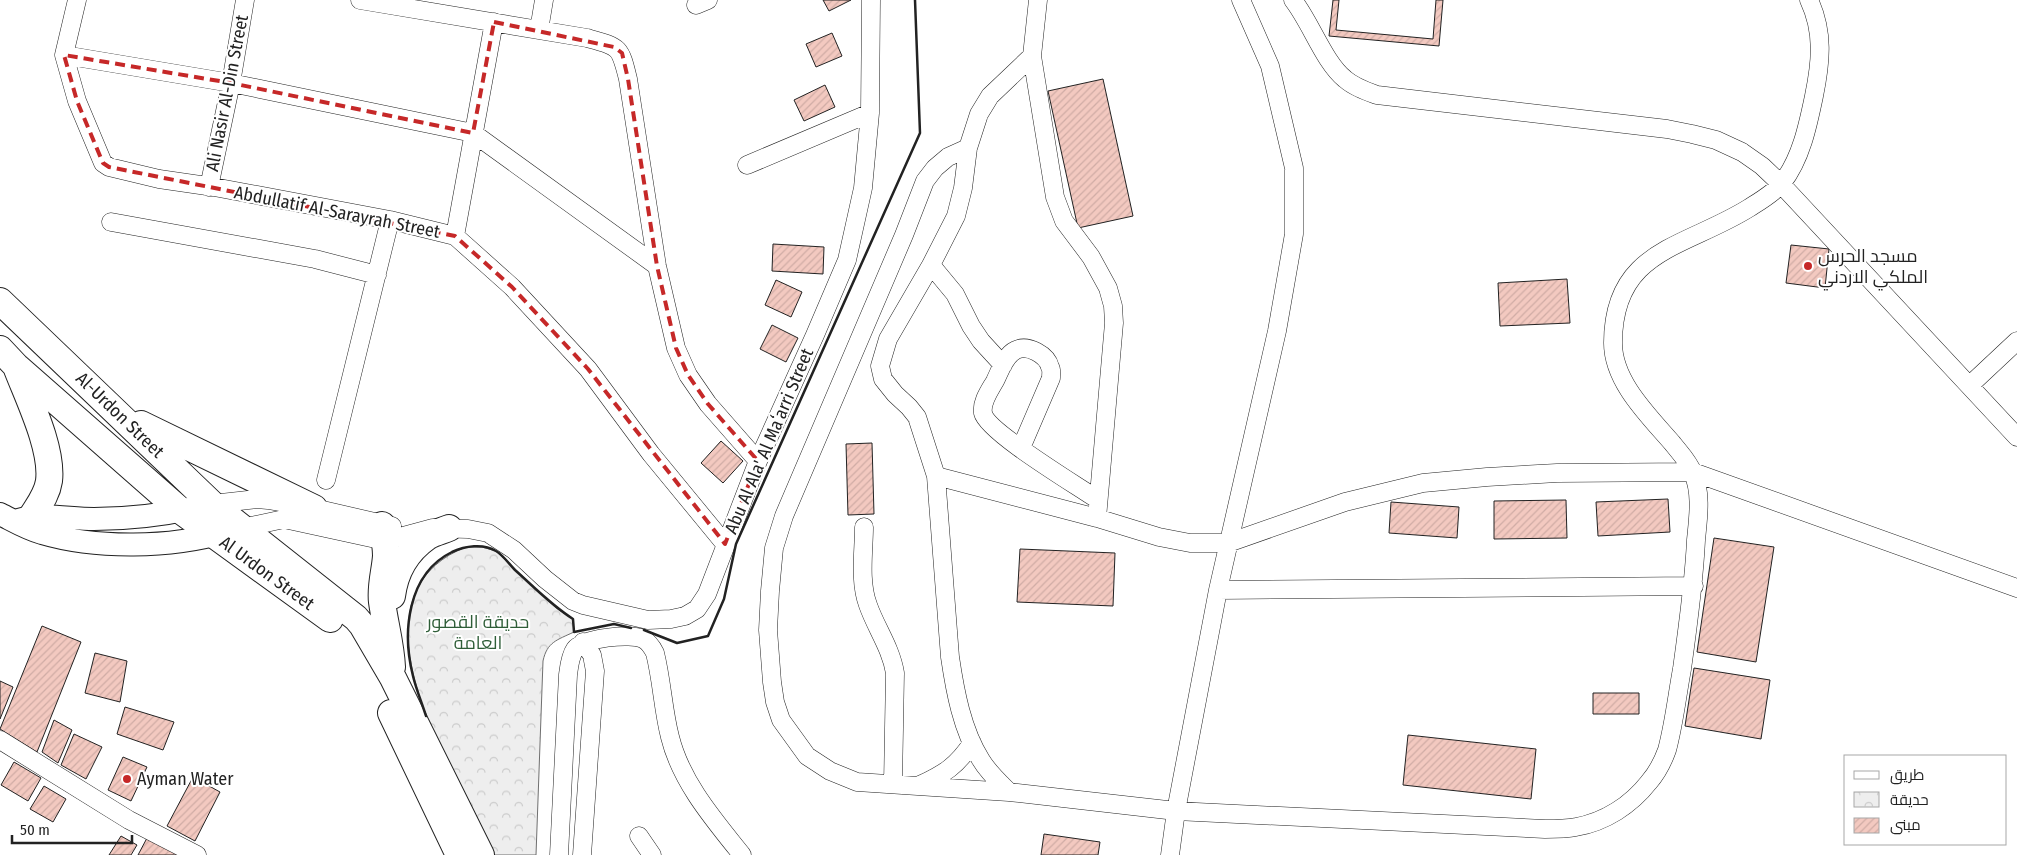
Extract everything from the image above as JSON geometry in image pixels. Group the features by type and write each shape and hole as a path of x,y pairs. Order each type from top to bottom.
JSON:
{"highway":[{"name":"Al-Urdon Street","path":"0,301 212,504 242,528"},
{"path":"8,358 38,426 49,466 48,483 43,499 15,517"},
{"name":"Al Urdon Street","path":"8,358 181,511 336,623 353,639 376,679 451,850"},
{"path":"118,413 314,508"},
{"name":"Al Urdon Street","path":"242,528 356,618 362,625 393,678 482,855"},
{"path":"386,621 394,584 407,555 428,536 449,528"},
{"path":"384,533 386,557 382,584 382,601 391,647 393,678"}],"main road":[{"path":"15,517 123,518 181,511 212,504"},
{"path":"15,517 43,533 110,543 165,544 242,528"}],"street":[{"name":"Abdullatif Al-Sarayrah Street","path":"77,0 64,55 77,101 103,163 109,167 159,179 209,186 390,220 455,236 512,287 588,369 651,454 725,544"},
{"name":"Ali Nasir Al-Din Street","path":"209,186 231,82 245,0"},
{"path":"539,30 544,0"},
{"name":"Abu Al Ala' Al Maʻarri Street","path":"384,533 449,528 488,533 514,550 551,585 572,601 583,605 648,620 685,616 697,608 707,594 758,461 847,260 863,188 870,112 871,0"},
{"path":"1038,0 1032,56 1055,197 1064,221 1091,257 1108,288 1113,306 1114,323 1097,518"},
{"path":"1170,855 1176,811 1218,590 1277,331 1294,234 1294,168 1270,66 1241,0"},
{"path":"1293,0 1301,10 1333,67 1345,79 1377,95 1667,129 1716,140 1742,152 1762,166 1782,184 2015,431"},
{"path":"968,148 948,157 935,168 925,181 904,235 784,516 774,548 768,630 772,682 781,720 807,756 830,770 857,782 1009,792 1176,811 1545,829 1575,828 1604,819 1630,802 1651,781 1666,754 1673,725 1694,586 1698,506 1697,487 1693,472 1684,457 1623,381 1613,351 1613,320 1623,290 1642,265 1668,247 1739,214 1782,184 1796,158 1803,138 1818,79 1821,48 1819,27 1809,0"},
{"path":"366,1 595,40 614,47 622,53 628,78 657,266 676,348 688,375 708,404 758,461"},
{"path":"455,236 494,22"},
{"path":"64,55 231,82 473,134 657,266"},
{"path":"1009,792 982,762 972,743 958,698 950,657 936,476 917,417 883,379 880,366 888,339 931,265 956,216 963,188 968,148 979,114 990,96 1032,56"},
{"path":"747,165 870,112"},
{"path":"326,480 390,220"},
{"path":"112,222 315,259 377,275"},
{"path":"931,265 955,294 981,341 1003,365"},
{"path":"1970,385 2017,341"},
{"path":"1020,448 1051,378 1051,367 1045,358 1027,348 1018,349 1010,354 1003,365 984,403 983,412 987,421 1020,448 1098,500"},
{"path":"936,476 1166,538 1190,543 1228,543 1345,502 1423,483 1557,473 1693,472 2017,588"},
{"path":"212,504 257,500 314,508 384,533"},
{"path":"242,528 284,519 384,533"},
{"path":"864,527 864,583 867,603 893,658 895,673 893,784"},
{"path":"1218,590 1694,586"},
{"path":"559,855 569,670 576,648 584,642 634,636 643,639 651,645 658,663 667,725 675,754 701,801 742,855"},
{"path":"582,855 595,671 592,655 584,642"},
{"path":"0,740 129,820 197,855"},
{"path":"919,786 950,770 963,758 972,743"},
{"path":"639,836 652,855"}],"highlighted area":[{"path":"494,22 614,47 622,53 628,79 657,266 676,348 688,375 708,404 758,461 725,544 588,369 512,287 455,236 109,167 103,163 77,101 64,55 231,83 473,133"}],"green space":[{"name":"حديقة القصور العامة","path":"466,547 482,547 496,551 556,608 573,619 574,632 554,642 547,650 543,661 536,855 488,855 437,744 415,681 409,648 409,617 417,589 436,565"}],"building":[{"path":"823,0 851,0 829,11"},
{"path":"1333,0 1339,0 1336,30 1433,39 1436,0 1443,0 1439,46 1329,36"},
{"path":"832,33 842,56 816,67 806,44"},
{"path":"1103,79 1133,216 1078,228 1048,91"},
{"path":"825,85 835,107 804,121 794,100"},
{"path":"773,244 824,247 823,274 772,271"},
{"name":"مسجد الحرس الملكي الاردني","path":"1791,245 1829,249 1825,288 1786,283"},
{"path":"1567,279 1570,323 1500,326 1498,283"},
{"path":"776,280 802,292 791,317 765,305"},
{"path":"772,325 798,338 786,362 760,349"},
{"path":"721,441 743,461 723,483 701,463"},
{"path":"872,443 874,514 848,515 846,444"},
{"path":"1668,499 1670,532 1598,536 1596,502"},
{"path":"1566,500 1567,538 1494,539 1494,501"},
{"path":"1391,502 1459,507 1457,538 1389,533"},
{"path":"1714,538 1774,547 1756,662 1697,652"},
{"path":"1020,549 1115,553 1113,606 1017,602"},
{"path":"42,626 81,642 37,752 0,729"},
{"path":"95,653 127,661 120,702 85,693"},
{"path":"1694,668 1770,680 1761,739 1685,726"},
{"path":"0,681 13,687 0,719"},
{"path":"1593,693 1639,693 1639,714 1593,714"},
{"path":"125,707 174,722 163,750 117,734"},
{"path":"54,720 72,730 58,763 42,752"},
{"path":"74,734 102,747 86,779 61,765"},
{"path":"1408,735 1536,749 1531,799 1403,785"},
{"name":"Ayman Water","path":"123,757 147,767 131,801 108,790"},
{"path":"14,762 41,778 28,801 1,785"},
{"path":"193,777 220,792 195,841 167,826"},
{"path":"44,786 66,799 53,822 30,809"},
{"path":"1044,834 1100,842 1098,855 1041,855"},
{"path":"121,836 137,845 131,855 109,855"},
{"path":"147,838 178,855 138,855"}],"wall":[{"path":"644,630 677,643 708,636 724,599 736,544 920,133 915,0"},
{"path":"426,716 414,681 408,642 409,624 417,590 425,575 437,562 452,552 474,546 491,548 496,551 543,596 573,619 574,632 614,624 631,628"}],"place":[{"name":"مسجد الحرس الملكي الاردني","path":"1808,266"},
{"name":"Ayman Water","path":"127,779"}]}
